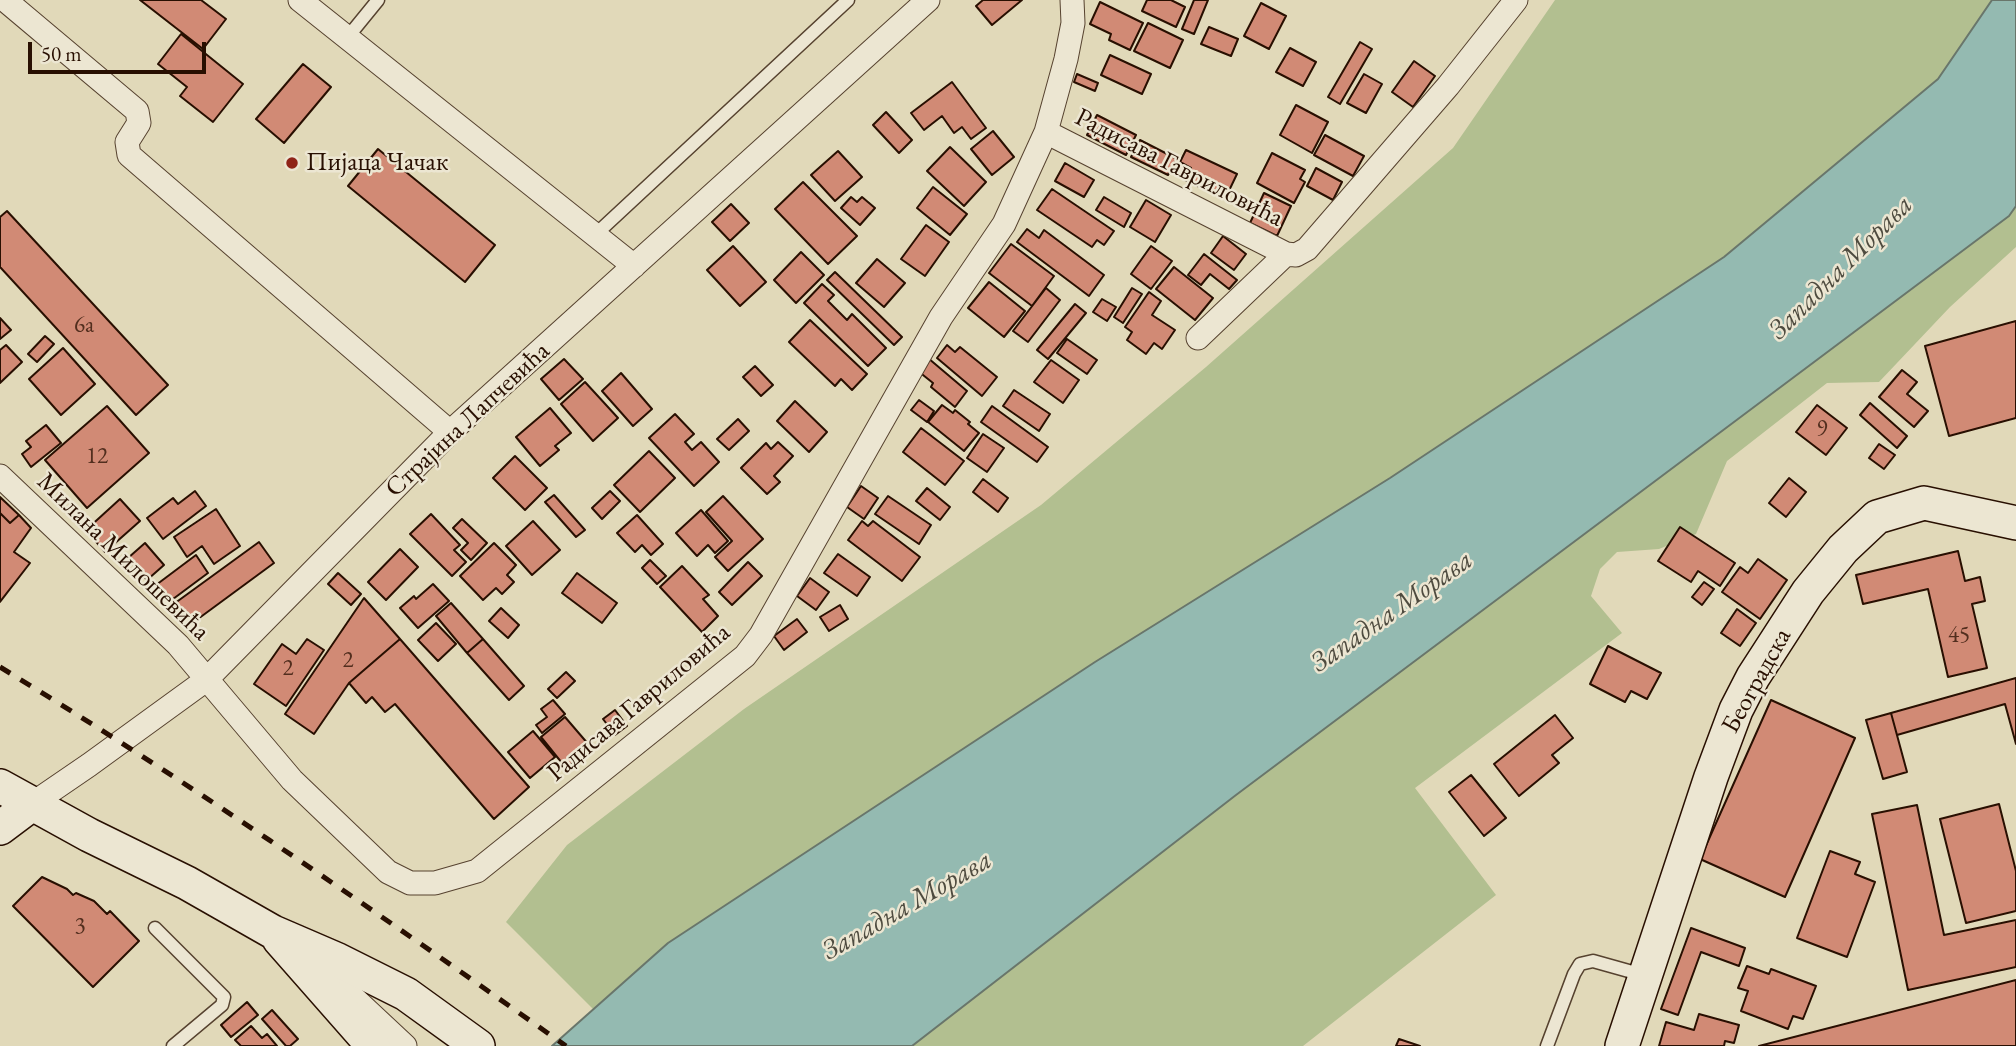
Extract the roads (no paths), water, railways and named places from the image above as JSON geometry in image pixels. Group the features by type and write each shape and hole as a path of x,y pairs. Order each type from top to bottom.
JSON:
{"street":[{"path":"5,0 137,111 139,123 127,142 129,155 450,432"},
{"path":"300,0 634,266"},
{"name":"Страјина Лапчевића","path":"0,828 206,680 450,432 928,0"},
{"name":"Радисава Гавриловића","path":"206,680 292,780 388,872 410,883 435,883 477,871 745,656 768,623 941,317 1004,224 1046,132 1066,59 1073,23 1072,0"},
{"path":"1198,338 1286,254 1296,255 1307,249 1448,86 1516,0"},
{"name":"Радисава Гавриловића","path":"1046,132 1286,254"},
{"name":"Милана Милошевића","path":"0,476 178,645 206,680"},
{"name":"Београдска","path":"1622,1046 1736,710 1753,677 1808,593 1843,549 1877,517 1924,503 2016,523"},
{"path":"0,786 187,883 273,932 328,973 405,1046"},
{"path":"328,973 373,1046"},
{"path":"328,973 406,994 478,1046"}],"lane":[{"path":"347,38 378,0"},
{"path":"595,235 848,0"},
{"path":"155,928 224,997 222,1004 173,1046"},
{"path":"1547,1046 1580,964 1593,961 1645,975"}],"water":[{"name":"Западна Морава","path":"1992,0 2016,0 2016,206 2009,216 1236,795 912,1046 552,1046 668,943 1095,662 1390,478 1724,257 1938,79"}],"railway":[{"path":"0,667 286,852 566,1046"}],"place":[{"name":"Пијаца Чачак","path":"292,163"}]}
